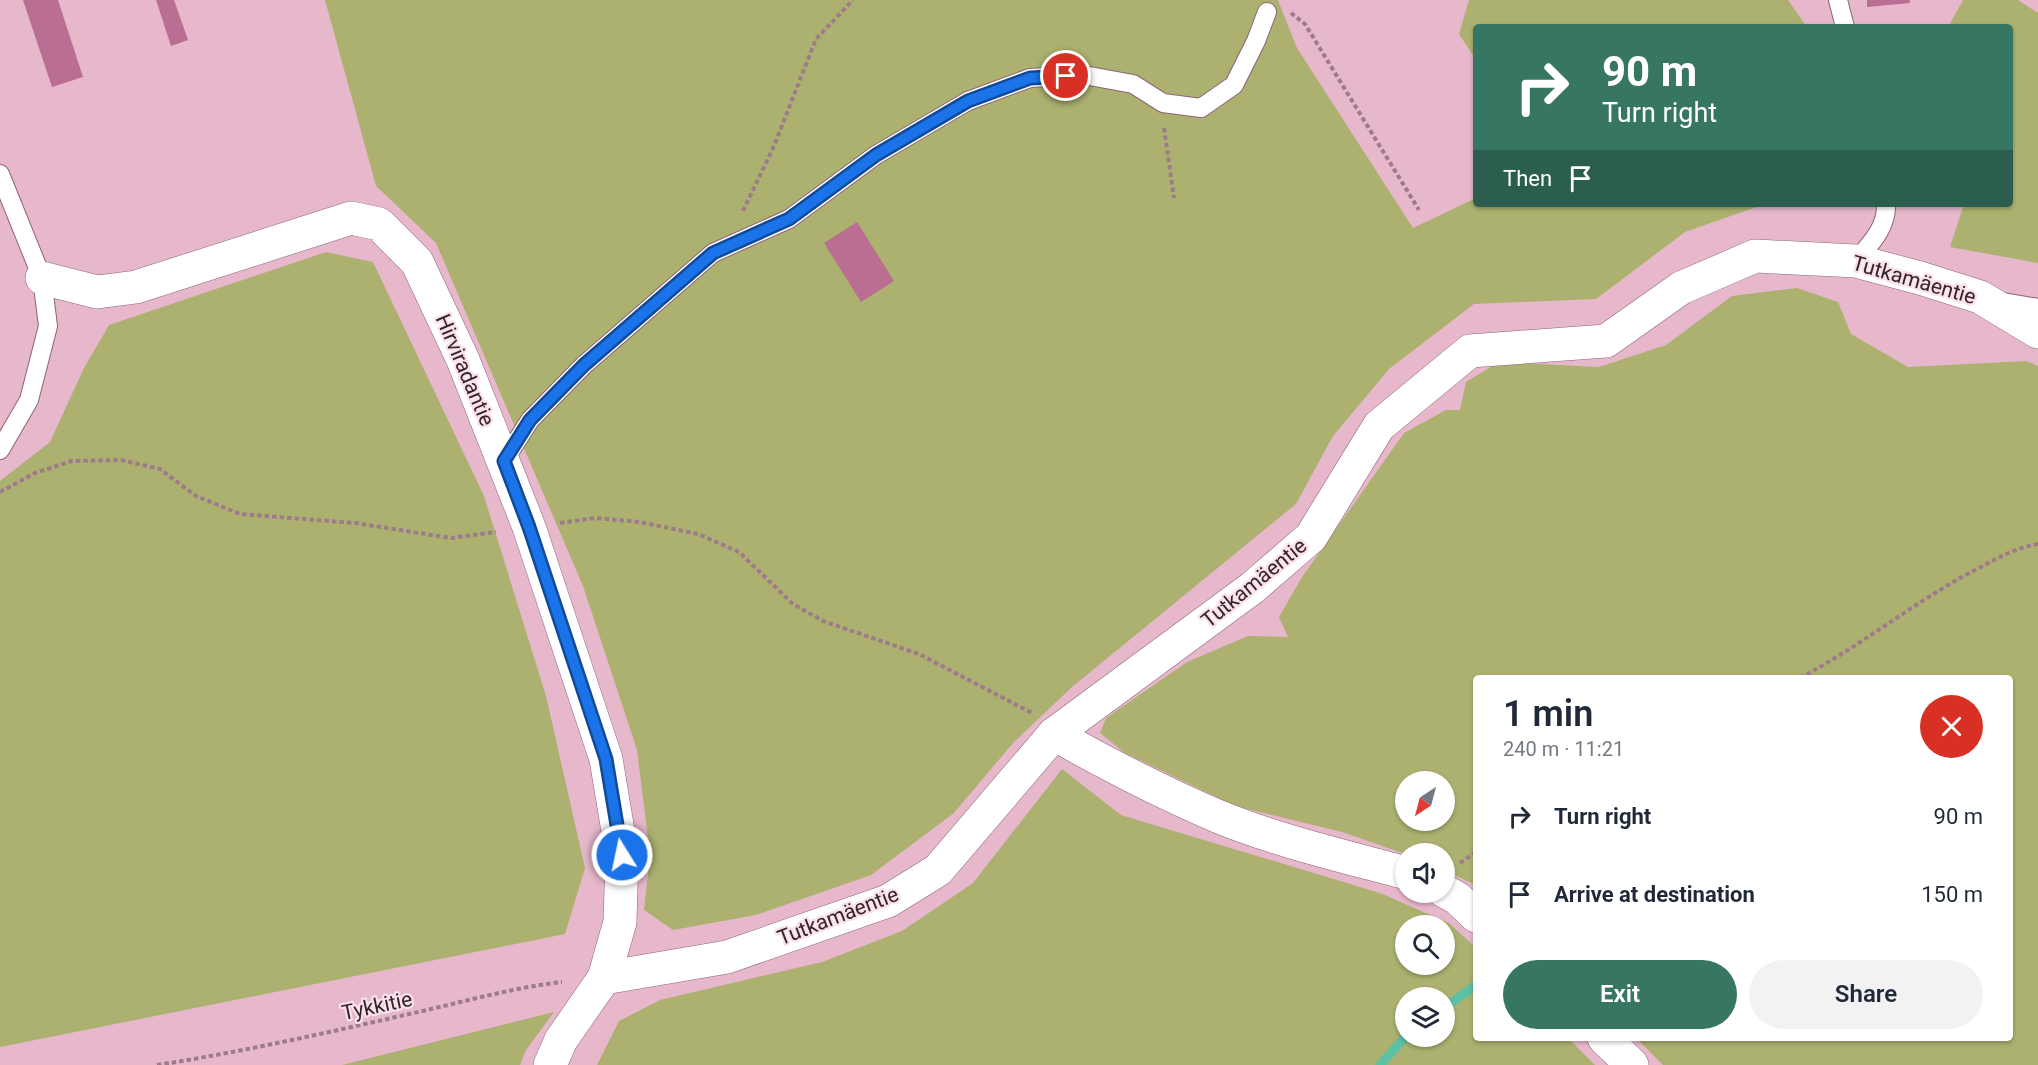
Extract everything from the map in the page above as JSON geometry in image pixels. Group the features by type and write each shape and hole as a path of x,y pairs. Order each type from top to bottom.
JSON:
{"street":[{"name":"Hirviradantie","path":"42,278 97,292 136,287 351,218 379,224 417,262 463,360 529,527 606,759 622,855 620,922 604,978 561,1040 550,1065"},
{"name":"Tutkamäentie","path":"604,978 727,957 888,901 938,870 1054,734 1251,588 1311,537 1379,426 1470,351 1606,341 1681,288 1755,256 1856,261 1920,278 1980,297 2038,332"},
{"path":"1054,734 1121,772 1219,817 1310,848 1395,870"},
{"path":"1455,897 1473,913"},
{"path":"1607,1041 1632,1065"}],"lane":[{"path":"1838,0 1844,24"},
{"path":"504,461 530,420 584,365 713,253 789,219 876,155 968,101 1030,78 1084,75 1133,84 1163,103 1201,108 1234,85 1256,41 1267,12"},
{"path":"0,174 42,278 48,326 29,400 0,450"},
{"path":"1856,261 1879,232 1887,216 1886,207"},
{"path":"1980,297 2038,308"}],"path":[{"path":"713,253 738,221 769,156 816,39 853,0"},
{"path":"1267,12 1287,10 1305,24 1419,210"},
{"path":"1163,103 1164,146 1174,198"},
{"path":"1806,675 1837,658 1940,588 2018,547 2038,544"},
{"name":"Tykkitie","path":"157,1065 208,1057 387,1019 529,986 604,978"}],"green space":[{"path":"325,0 1278,0 1297,48 1413,228 1473,199 1473,207 1756,207 1685,232 1596,299 1474,304 1389,369 1333,436 1296,504 1072,687 1013,743 954,813 871,875 756,915 673,930 644,910 650,855 637,750 583,586 436,243 376,186"},
{"path":"1469,0 1788,0 1805,24 1473,24 1473,55 1459,34"},
{"path":"1963,0 2018,0 2038,13 2038,263 1950,247 1963,207 2013,207 2013,24 1950,24"},
{"path":"326,252 373,262 484,496 546,696 585,868 565,934 0,1047 0,481 50,442 84,368 109,325"},
{"path":"1797,288 1838,302 1851,334 1908,367 2026,361 2038,366 2038,1065 1663,1065 1639,1041 2013,1041 2013,675 1473,675 1473,884 1455,876 1455,843 1395,843 1395,851 1342,832 1235,806 1125,753 1100,733 1106,718 1187,662 1248,636 1288,637 1279,617 1302,577 1404,433 1446,410 1460,410 1466,382 1499,362 1599,367 1666,345 1732,296"},
{"path":"1062,769 1121,815 1380,893 1395,900 1395,903 1403,903 1431,915 1395,915 1395,975 1455,975 1455,929 1473,945 1473,1041 1571,1041 1595,1065 597,1065 619,1021 660,1000 822,962 902,931 973,883"},
{"path":"554,1012 526,1050 520,1065 342,1065"}],"building":[{"path":"23,0 58,0 83,77 52,87"},
{"path":"156,0 174,0 188,40 171,46"},
{"path":"1867,0 1910,0 1910,3 1867,7"},
{"path":"857,222 894,281 861,302 824,243"}],"waterway":[{"path":"1455,1000 1473,987"},
{"path":"1380,1065 1396,1047"}],"route":[{"path":"622,855 606,759 529,527 504,461 530,420 584,365 672,291 713,253 789,219 876,155 968,101 1030,78 1066,76"}]}
